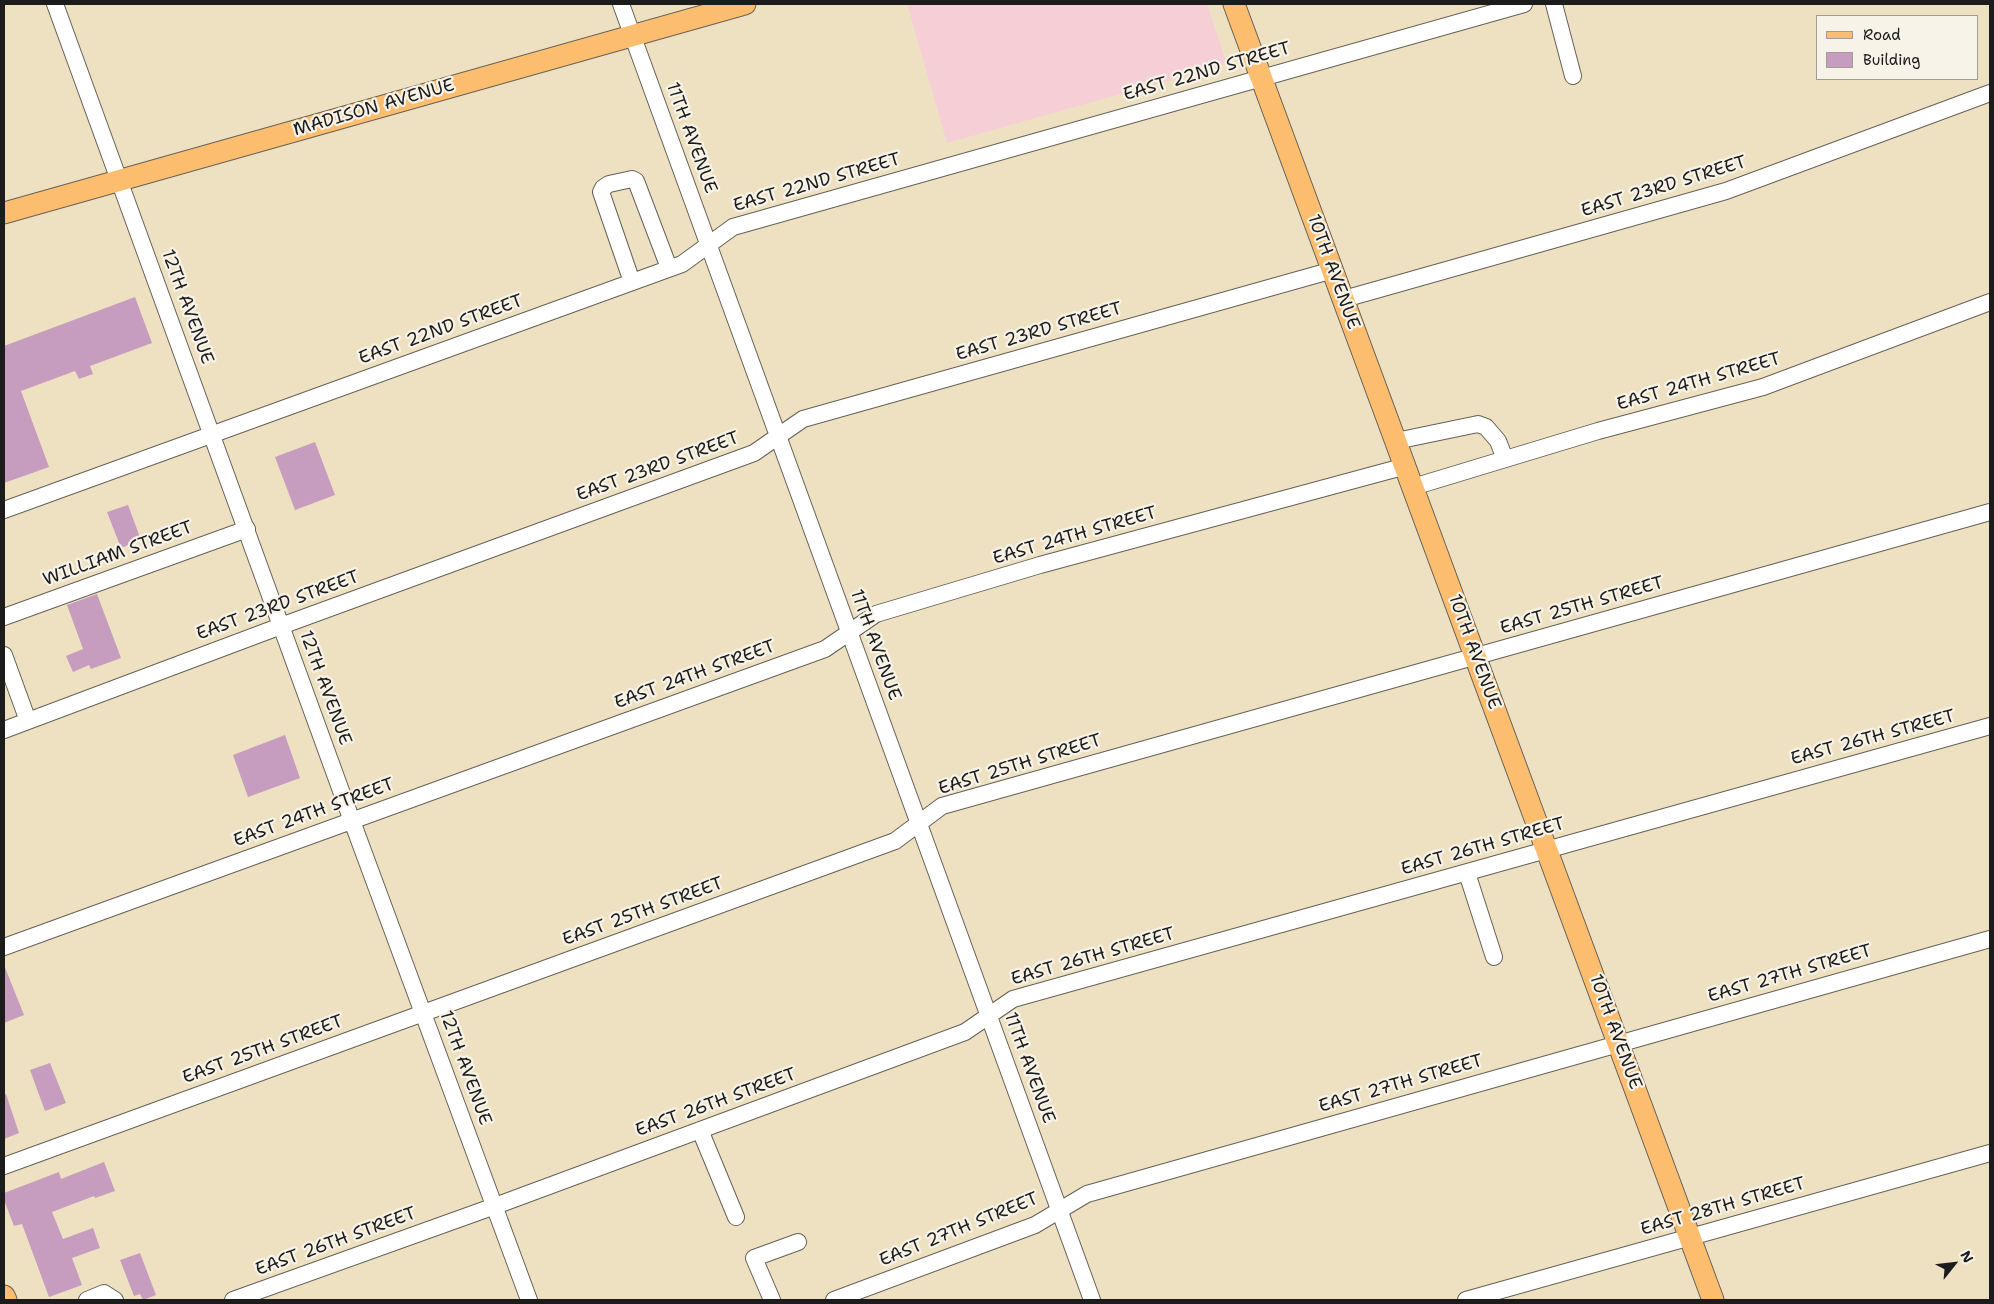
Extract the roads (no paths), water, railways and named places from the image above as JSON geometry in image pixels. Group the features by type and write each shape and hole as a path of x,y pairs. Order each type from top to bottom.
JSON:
{"main road":[{"name":"MADISON AVENUE","path":"4,213 745,4"},
{"name":"10TH AVENUE","path":"1234,4 1713,1300"},
{"path":"4,1296 6,1300"}],"street":[{"name":"12TH AVENUE","path":"55,4 352,821 530,1300"},
{"name":"11TH AVENUE","path":"621,4 1092,1300"},
{"name":"EAST 22ND STREET","path":"4,510 682,264 732,227 1524,4"},
{"path":"1554,4 1572,76"},
{"name":"EAST 23RD STREET","path":"1344,299 1726,191 1990,93"},
{"path":"632,282 601,192 609,184 632,179 636,181 669,268"},
{"name":"EAST 23RD STREET","path":"4,730 281,626 754,453 803,419 1333,270"},
{"name":"EAST 24TH STREET","path":"1413,487 1598,431 1763,387 1990,302"},
{"path":"1396,441 1478,424 1486,427 1498,441 1505,459"},
{"name":"EAST 24TH STREET","path":"4,947 825,649 876,614 1022,570 1406,466"},
{"name":"EAST 25TH STREET","path":"4,1166 895,841 942,806 1990,512"},
{"name":"WILLIAM STREET","path":"4,617 247,529"},
{"path":"4,655 28,721"},
{"name":"EAST 26TH STREET","path":"234,1300 495,1206 965,1032 1013,999 1990,726"},
{"path":"1467,872 1494,957"},
{"name":"EAST 27TH STREET","path":"834,1300 1035,1225 1087,1194 1990,939"},
{"path":"700,1130 736,1217"},
{"name":"EAST 28TH STREET","path":"1466,1300 1990,1153"},
{"path":"772,1300 754,1258 798,1242"},
{"path":"87,1300 104,1293 115,1300"}]}
